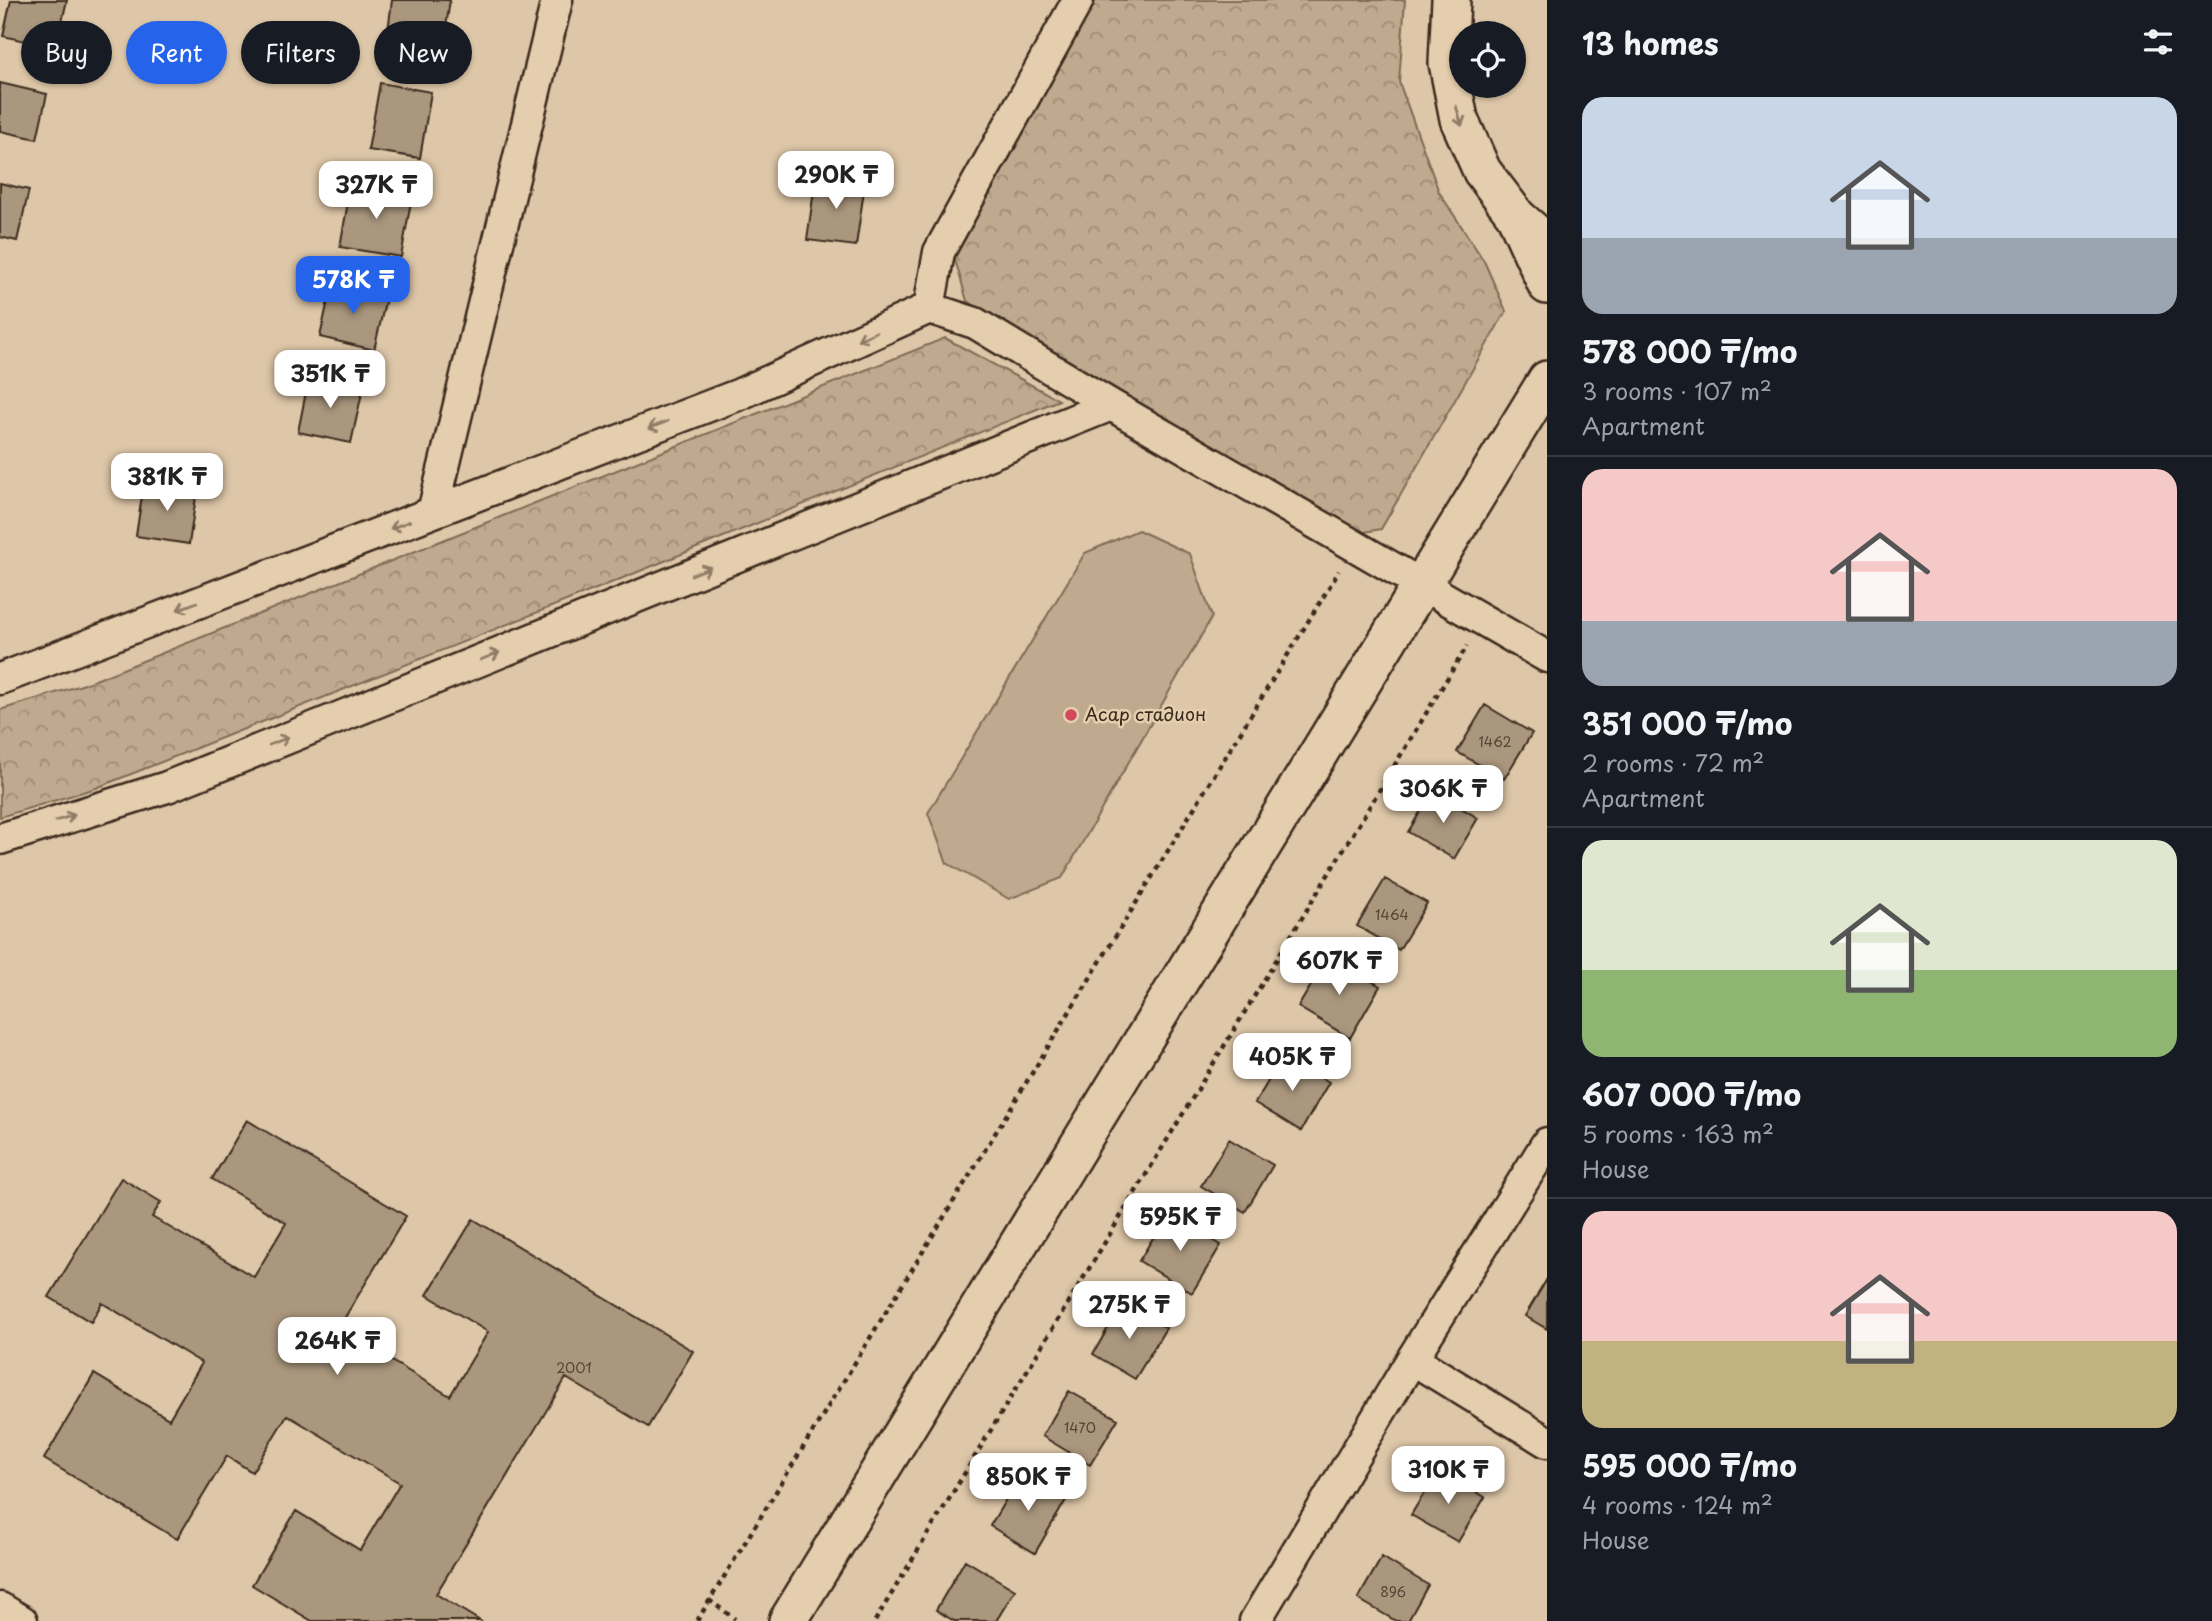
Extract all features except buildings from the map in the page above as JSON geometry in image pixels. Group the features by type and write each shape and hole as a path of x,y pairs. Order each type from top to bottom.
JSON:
{"street":[{"path":"433,512 557,0"},
{"path":"929,308 939,251 1079,0"},
{"path":"1450,2 1448,63 1459,119 1482,171 1517,217 1547,243"},
{"path":"1517,217 1547,285"},
{"path":"0,679 740,394 929,308 975,323 1111,405 1547,657"},
{"path":"788,1621 1547,380"},
{"path":"0,839 167,787 1111,405"},
{"path":"1255,1621 1412,1359 1547,1143"},
{"path":"1412,1359 1547,1442"}],"path":[{"path":"697,1621 1355,546"},
{"path":"876,1621 1483,620"},
{"path":"709,1600 735,1619"}],"green space":[{"path":"1096,0 1405,0 1399,82 1439,192 1484,261 1506,311 1381,529 1359,533 967,301 954,256"},
{"path":"945,338 1059,400 596,589 96,788 0,817 0,710 88,683"},
{"name":"Асар стадион","path":"1138,530 1190,554 1212,617 1062,878 1009,899 947,863 928,813 1085,553"}],"place":[{"name":"Асар стадион","path":"1071,715"}]}
